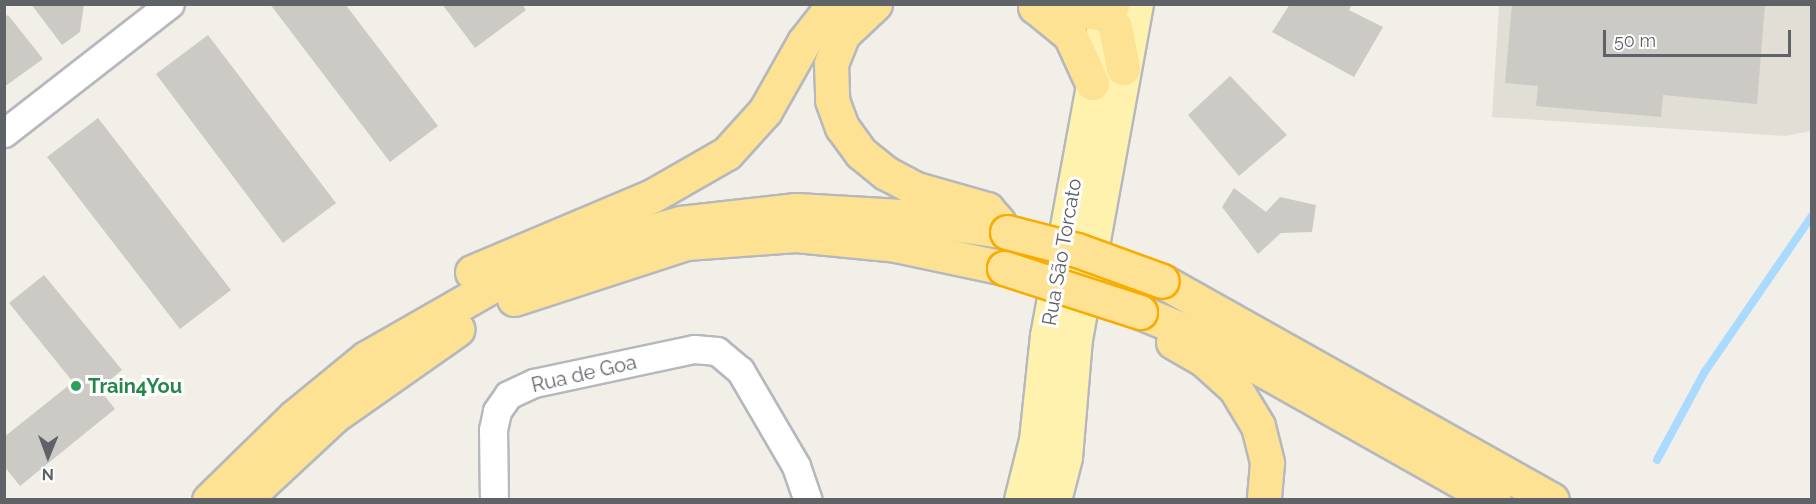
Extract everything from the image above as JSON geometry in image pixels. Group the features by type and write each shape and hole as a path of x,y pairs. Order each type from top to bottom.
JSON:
{"highway":[{"path":"294,417 336,367 377,330 403,312 480,267 652,196 727,153 765,111 804,42 834,4"},
{"path":"875,4 843,34 831,63 832,100 842,128 861,153 886,173 916,189 987,209 1006,232"},
{"path":"1031,6 1098,13 1113,5 1123,68"},
{"path":"1031,6 1070,35 1092,83"},
{"path":"209,500 294,417 366,358 495,284 567,254 680,223 796,210 901,216 1006,232 1077,250 1162,281 1552,500"},
{"path":"244,500 334,416 446,336 510,301 585,273 686,243 796,235 896,244 1004,268 1140,312 1215,343 1494,500"},
{"path":"1140,312 1148,328 1203,359 1235,388 1258,426 1267,463 1264,500"}],"main road":[{"name":"Rua São Torcato","path":"1022,500 1036,440 1047,336 1092,83 1113,5"},
{"name":"Rua São Torcato","path":"1054,500 1065,457 1075,339 1123,68"}],"street":[{"path":"4,133 170,4"},
{"name":"Rua de Goa","path":"494,500 493,430 497,411 508,395 534,383 694,349 717,351 730,360 796,466 808,500"}],"shaded area":[{"path":"1499,5 1811,5 1811,131 1785,136 1492,117"}],"building":[{"path":"31,4 84,4 80,32 62,45"},
{"path":"270,4 345,4 438,126 390,162"},
{"path":"442,4 522,4 526,10 475,48"},
{"path":"1290,4 1352,4 1349,10 1383,27 1354,77 1272,32"},
{"path":"1512,4 1765,4 1757,104 1663,95 1661,117 1536,106 1538,86 1505,83"},
{"path":"8,15 43,59 4,87 4,18"},
{"path":"208,35 336,203 283,243 156,74"},
{"path":"1230,76 1287,135 1239,176 1188,115"},
{"path":"98,118 231,290 180,329 47,157"},
{"path":"1234,188 1266,212 1280,197 1316,205 1312,232 1281,233 1258,254 1222,207"},
{"path":"44,275 122,370 99,389 115,409 20,486 4,466 4,437 73,382 9,303"}],"waterway":[{"path":"1657,460 1704,373 1812,216"}],"place":[{"name":"Train4You","path":"76,386"}]}
